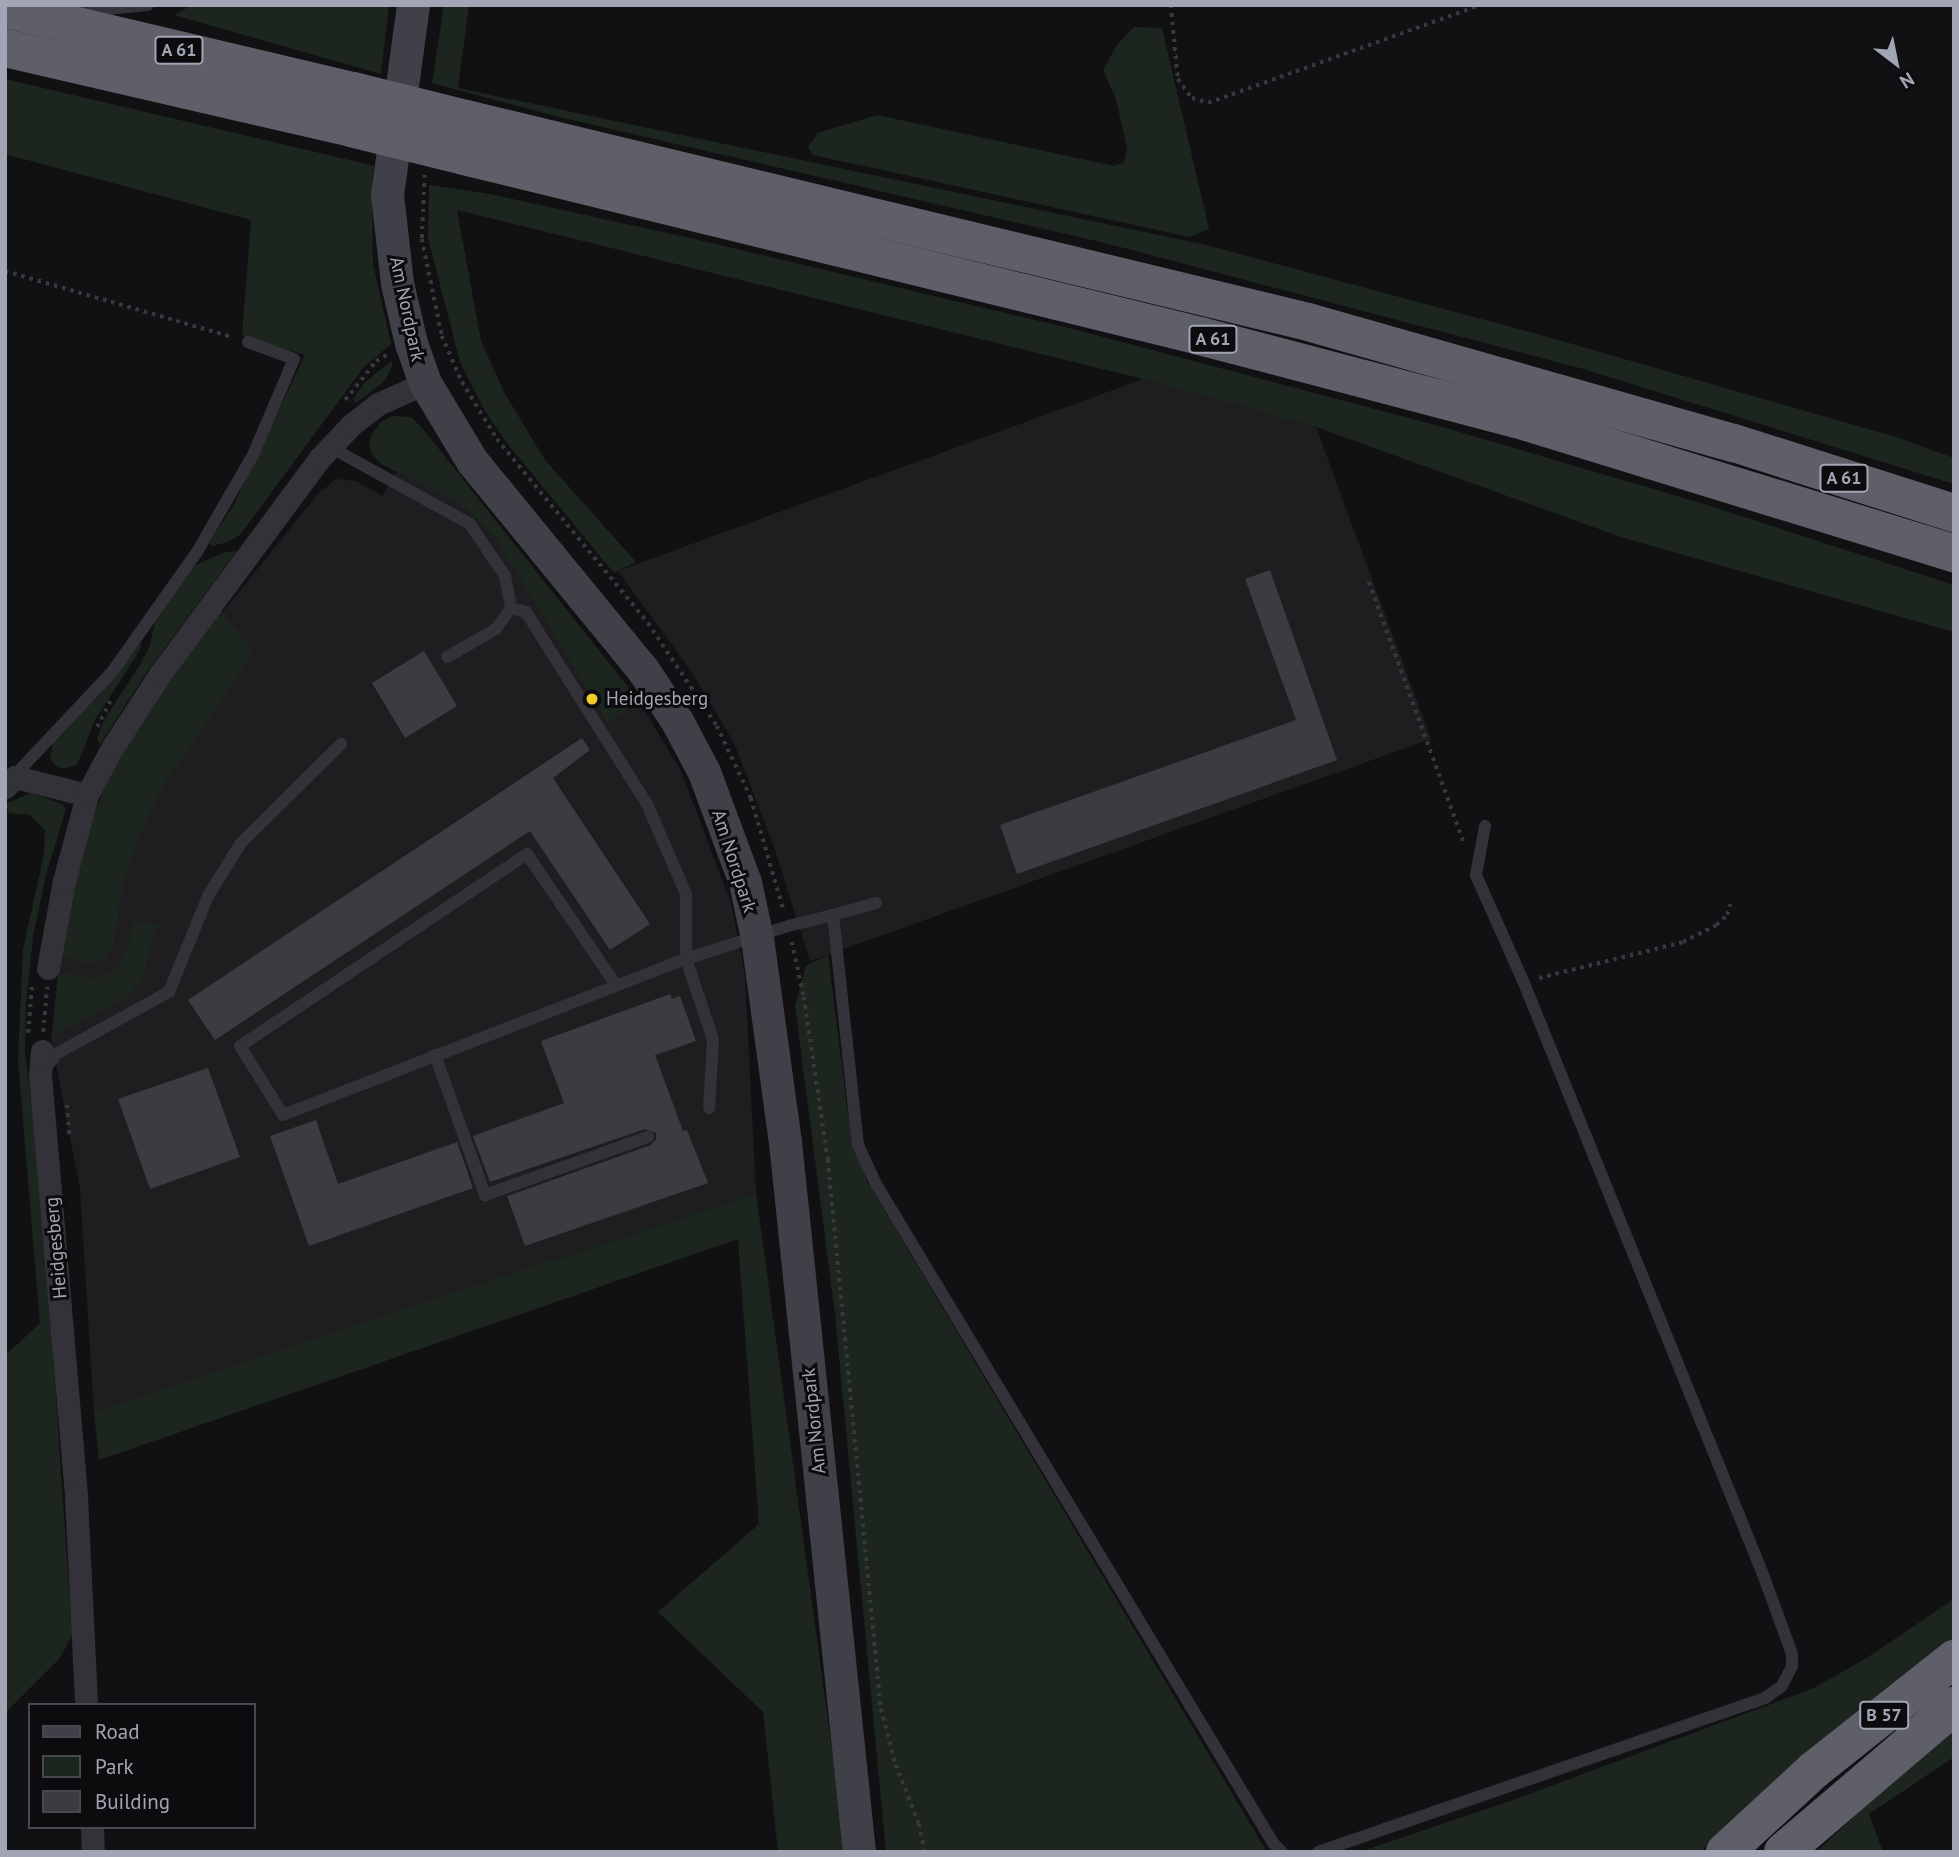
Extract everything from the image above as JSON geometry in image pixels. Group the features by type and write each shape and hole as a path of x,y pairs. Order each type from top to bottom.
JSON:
{"highway":[{"name":"A 61","path":"5,9 352,110 464,156 1200,336 1527,422 1954,553"},
{"name":"A 61","path":"5,48 352,110 466,119 1308,322 1734,443 1954,513"},
{"name":"B 57","path":"1725,1852 1814,1770 1954,1659"},
{"name":"B 57","path":"1783,1852 1954,1706"}],"street":[{"name":"Am Nordpark","path":"413,5 387,194 397,283 411,343 425,383 472,461 643,670 677,721 704,772 746,882 757,938 785,1142 859,1852"},
{"path":"48,968 64,881 87,795 96,773 160,674 330,447 351,425 378,404 425,383"},
{"path":"9,779 87,795"},
{"name":"Heidgesberg","path":"42,1051 40,1075 76,1497 86,1703"},
{"path":"92,1829 93,1852"}],"lane":[{"path":"59,5 106,9 148,5"},
{"path":"9,779 112,672 197,552 253,455 294,359 248,342"},
{"path":"330,447 470,524 505,576 511,607 496,629 447,657"},
{"path":"511,607 526,612 647,804 686,894 685,959 713,1039 709,1108"},
{"path":"40,1075 56,1054 169,992 208,896 241,843 341,744"},
{"path":"1318,1852 1765,1698 1783,1686 1792,1666 1792,1654 1764,1577 1524,983 1476,875 1485,826"},
{"path":"616,985 527,854 240,1046 283,1115 685,959 788,926 876,903"},
{"path":"833,915 858,1145 876,1184 1273,1843 1282,1852"},
{"path":"435,1055 485,1195 648,1137"}],"path":[{"path":"1171,5 1178,79 1192,97 1208,103 1480,5"},
{"path":"5,271 248,342"},
{"path":"1369,582 1476,875"},
{"path":"1524,983 1683,942 1722,920 1727,915 1730,904"},
{"path":"42,1051 48,968"}],"shaded area":[{"path":"1143,379 1316,427 1431,739 810,961 775,850 734,743 691,671 618,571"},
{"path":"423,429 639,701 681,771 731,903 745,976 756,1193 94,1412 80,1189 51,1038 60,955 103,791 168,680 318,494 336,479 356,481 382,496"}],"green space":[{"path":"192,5 389,5 381,74 174,15"},
{"path":"444,5 469,5 458,88 1206,245 1548,337 1896,437 1954,458 1954,484 1580,368 1105,243 559,117 432,83"},
{"path":"1134,27 1162,28 1209,229 1190,237 813,155 808,147 818,133 877,115 1114,166 1124,163 1127,149 1116,99 1103,70 1116,46"},
{"path":"5,79 375,166 372,181 373,264 391,344 364,367 240,535 228,542 212,546 209,543 232,508 305,355 242,336 251,220 5,154"},
{"path":"429,185 485,193 690,238 1073,329 1439,426 1704,504 1954,585 1954,632 1624,538 1316,427 1143,379 457,210 481,341 504,392 545,460 636,562 614,573 506,442 485,411 460,362 428,238"},
{"path":"391,361 393,365 385,381 356,403 353,399 364,383"},
{"path":"392,416 411,417 423,429 639,701 608,723 496,538 462,504 383,465 374,457 369,447 371,435 381,422"},
{"path":"237,551 147,672 100,744 97,739 104,720 141,663 150,645 155,622 187,574 196,565 225,552"},
{"path":"221,611 250,647 249,660 162,787 136,844 122,889 113,947 104,961 85,962 60,955 81,849 103,791 129,741 168,680"},
{"path":"141,642 140,650 95,720 77,765 64,769 57,767 50,759 54,737"},
{"path":"31,793 62,804 66,809 46,875 33,937 26,1004 25,1054 41,1174 72,1636 60,1658 5,1713 5,1356 40,1323 18,1060 23,949 44,854 45,830 30,815 9,813 5,804"},
{"path":"133,921 157,925 142,980 125,999 66,1029 53,1039 58,973 98,978 115,970 127,950"},
{"path":"828,955 847,1107 867,1181 1267,1852 886,1852 835,1314 795,1006 806,966"},
{"path":"756,1193 846,1852 778,1852 763,1712 658,1612 759,1524 738,1239 99,1460 94,1412"},
{"path":"1954,1599 1954,1637 1700,1852 1359,1852 1513,1800 1814,1688 1868,1657"},
{"path":"1954,1724 1954,1757 1869,1814 1883,1852 1816,1852"}],"building":[{"path":"1270,570 1337,760 1017,874 1000,825 1296,720 1245,579"},
{"path":"424,651 457,706 405,738 372,683"},
{"path":"582,738 590,750 553,778 650,924 610,950 530,831 215,1040 188,1000"},
{"path":"670,994 672,999 680,996 696,1041 655,1055 683,1131 687,1130 708,1183 525,1246 507,1196 651,1145 656,1139 656,1133 645,1129 490,1182 473,1136 564,1103 541,1041"},
{"path":"208,1068 240,1157 150,1189 118,1099"},
{"path":"316,1120 338,1184 457,1142 473,1188 309,1246 270,1136"}],"place":[{"name":"Heidgesberg","path":"592,699"}]}
